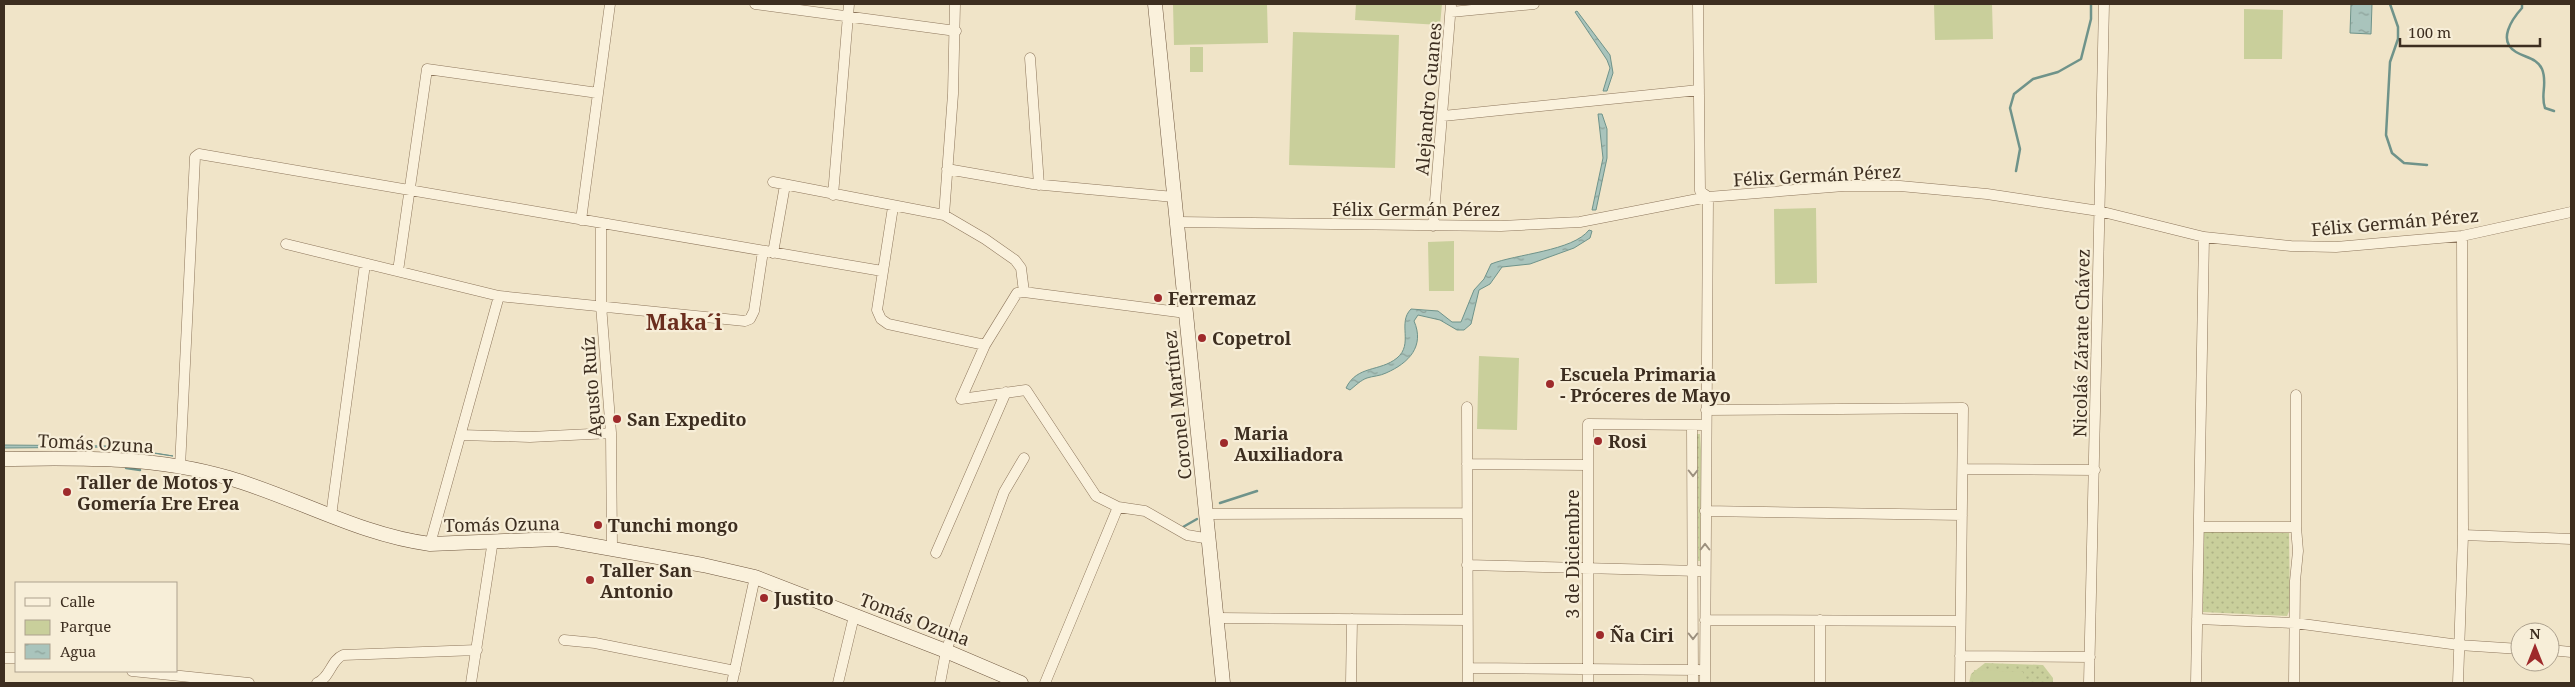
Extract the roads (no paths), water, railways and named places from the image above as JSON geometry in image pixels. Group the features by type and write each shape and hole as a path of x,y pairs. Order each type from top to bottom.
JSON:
{"street":[{"path":"581,220 610,4"},
{"path":"755,4 956,31"},
{"path":"834,195 849,4"},
{"path":"944,215 956,31 955,4"},
{"name":"Coronel Martínez","path":"1155,4 1218,618 1223,683"},
{"path":"1451,8 1534,4"},
{"path":"1698,4 1700,191 1708,197 1705,683"},
{"name":"Nicolás Zárate Chávez","path":"2089,683 2096,470 2104,4"},
{"name":"Alejandro Guanes","path":"1433,226 1444,116 1451,8"},
{"path":"1030,58 1039,185"},
{"path":"398,271 427,69 598,93"},
{"path":"1444,116 1698,90"},
{"path":"180,467 195,157 202,154 227,161 882,271"},
{"path":"947,169 1039,185 1174,197"},
{"path":"773,182 893,207 944,215 985,239 1015,260 1021,268 1024,292"},
{"path":"286,244 499,296 746,321 752,317 754,311 785,185"},
{"name":"Félix Germán Pérez","path":"1178,222 1433,226 1580,222 1708,197 1844,186 1900,186 1987,194 2099,211 2204,237 2291,246 2336,247 2462,236 2571,212"},
{"path":"893,207 877,310 881,319 888,324 985,345"},
{"name":"Agusto Ruíz","path":"601,224 601,305 611,432 612,548"},
{"path":"2458,683 2464,535 2462,236"},
{"path":"2196,683 2204,237"},
{"path":"331,516 365,264"},
{"path":"1186,313 1024,292 1017,293 985,345 961,399 1022,389 1028,393 1096,496 1118,507 1145,511 1187,535 1210,539"},
{"path":"430,544 499,296"},
{"path":"936,553 1006,392"},
{"path":"2294,683 2294,623 2298,551 2296,527 2296,396"},
{"path":"1467,407 1468,683"},
{"path":"1706,410 1963,408 1960,683"},
{"name":"3 de Diciembre","path":"1588,683 1588,424 1692,425"},
{"path":"1693,683 1692,425 1706,425"},
{"path":"461,435 530,437 611,432"},
{"name":"Tomás Ozuna","path":"4,458 109,458 180,467 229,478 331,516 392,536 430,544 556,539 612,548 755,577 946,651 1021,683"},
{"path":"940,683 946,651 1004,492 1024,458"},
{"path":"1467,464 1588,465"},
{"path":"1962,469 2096,470"},
{"path":"1045,683 1118,507"},
{"path":"1705,511 1962,515"},
{"path":"1207,514 1467,513"},
{"path":"2199,527 2296,527"},
{"path":"2464,535 2571,539"},
{"path":"471,683 493,540"},
{"path":"1467,565 1705,571"},
{"path":"732,683 755,577"},
{"path":"838,683 854,616"},
{"path":"1218,618 1467,620"},
{"path":"1351,683 1352,619"},
{"path":"2197,619 2294,623 2460,645 2510,648"},
{"path":"1705,620 1960,621"},
{"path":"1820,620 1820,683"},
{"path":"564,640 595,643 735,671"},
{"path":"317,683 325,679 337,658 343,655 477,650"},
{"path":"1960,656 2090,657"},
{"path":"1468,668 1705,669"},
{"path":"134,672 152,679 249,683"}],"water":[{"path":"2351,4 2372,4 2371,34 2350,33"},
{"path":"1577,11 1610,55 1613,73 1607,91 1603,91 1610,68 1607,60 1575,12"},
{"path":"1598,114 1602,114 1607,129 1607,158 1596,210 1592,210 1603,158"},
{"path":"1589,230 1592,231 1590,238 1574,248 1530,264 1502,267 1490,284 1479,290 1471,324 1464,330 1457,330 1440,320 1418,315 1414,321 1418,338 1413,353 1408,359 1386,373 1365,379 1350,390 1346,388 1362,372 1390,362 1402,352 1405,340 1405,321 1411,309 1438,311 1452,322 1461,322 1474,290 1484,279 1491,264 1570,243"},
{"path":"4,445 112,446 173,456 112,447 4,448"}],"waterway":[{"path":"2016,171 2020,149 2010,108 2014,94 2033,79 2058,72 2081,59 2091,19 2091,4"},
{"path":"2390,4 2398,27 2398,39 2390,62 2386,135 2392,153 2404,163 2427,165"},
{"path":"2522,4 2522,8 2508,30 2508,42 2510,47 2516,52 2534,60 2540,65 2544,74 2543,98 2545,108 2554,111"},
{"path":"126,468 140,470"},
{"path":"1220,503 1257,491"},
{"path":"1183,527 1197,519"}],"place":[{"name":"Ferremaz","path":"1158,298"},
{"name":"Copetrol","path":"1202,338"},
{"name":"Escuela Primaria - Próceres de Mayo","path":"1550,384"},
{"name":"San Expedito","path":"617,419"},
{"name":"Rosi","path":"1598,441"},
{"name":"Maria Auxiliadora","path":"1224,443"},
{"name":"Taller de Motos y Gomería Ere Erea","path":"67,492"},
{"name":"Tunchi mongo","path":"598,525"},
{"name":"Taller San Antonio","path":"590,580"},
{"name":"Justito","path":"764,598"},
{"name":"Ña Ciri","path":"1600,635"}],"district":[{"name":"Maka´i","path":"684,321"}]}
